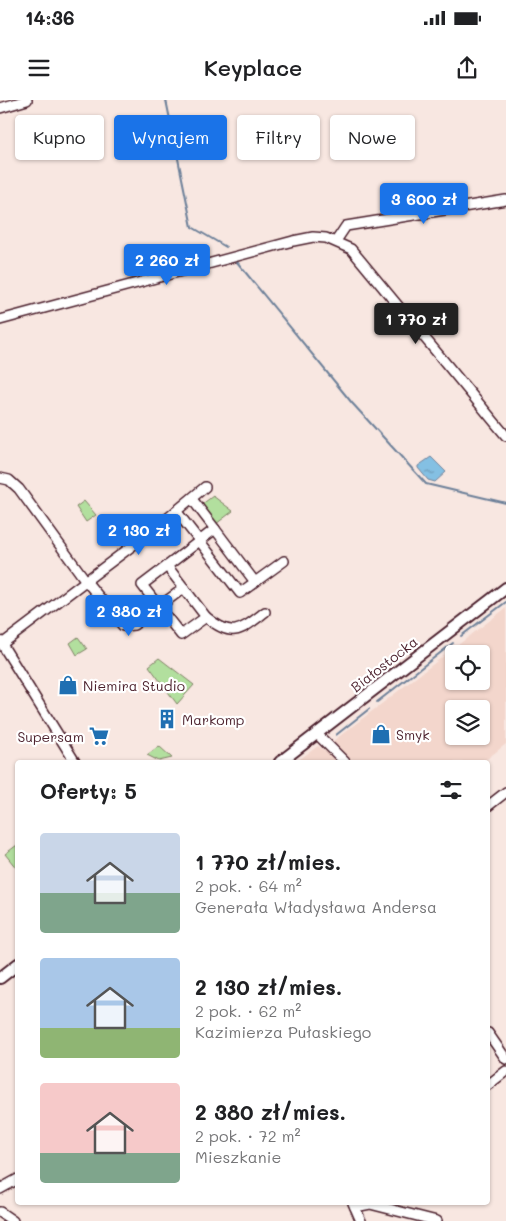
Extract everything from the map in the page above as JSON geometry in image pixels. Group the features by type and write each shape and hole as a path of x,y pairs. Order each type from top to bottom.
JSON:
{"main road":[{"name":"Białostocka","path":"283,760 506,588"},
{"path":"0,978 15,966"}],"street":[{"path":"0,108 27,100"},
{"path":"336,241 346,226 506,200"},
{"path":"0,320 276,245 313,237 336,241 351,249 506,436"},
{"path":"0,478 8,480 19,489 86,581 123,626 134,625 184,588"},
{"path":"74,760 1,642 86,581 205,488"},
{"path":"192,499 256,582"},
{"path":"176,512 240,593 284,561"},
{"path":"206,617 181,635 142,585 215,529"},
{"path":"167,566 206,617 219,628 234,632 245,628 265,612"},
{"path":"317,734 343,760"},
{"path":"490,804 506,792"},
{"path":"490,1036 506,1059"},
{"path":"490,1083 506,1071"},
{"path":"0,1189 15,1181"},
{"path":"354,1205 361,1221"},
{"path":"374,1205 437,1221"},
{"path":"0,1212 12,1221"}],"shaded area":[{"path":"506,608 506,744 486,760 351,760 332,742 445,655 445,690 490,690 490,645 458,645"},
{"path":"318,746 338,760 299,760"}],"green space":[{"path":"213,496 233,511 216,524 201,505"},
{"path":"84,501 96,515 86,522 76,507"},
{"path":"78,637 87,649 77,655 70,643"},
{"path":"159,658 194,685 177,704 149,666"},
{"path":"159,746 172,758 157,760 147,755"},
{"path":"15,846 15,866 5,854"}],"water":[{"path":"431,457 446,472 435,482 428,480 418,468 418,466"}],"waterway":[{"path":"166,100 192,227 226,247"},
{"path":"237,262 352,403 426,484 506,503"},
{"path":"461,636 506,602"},
{"path":"377,702 453,643"},
{"path":"336,735 369,709"}],"place":[{"name":"Niemira Studio","path":"68,685"},
{"name":"Markomp","path":"167,719"},
{"name":"Smyk","path":"381,734"},
{"name":"Supersam","path":"99,736"}]}
